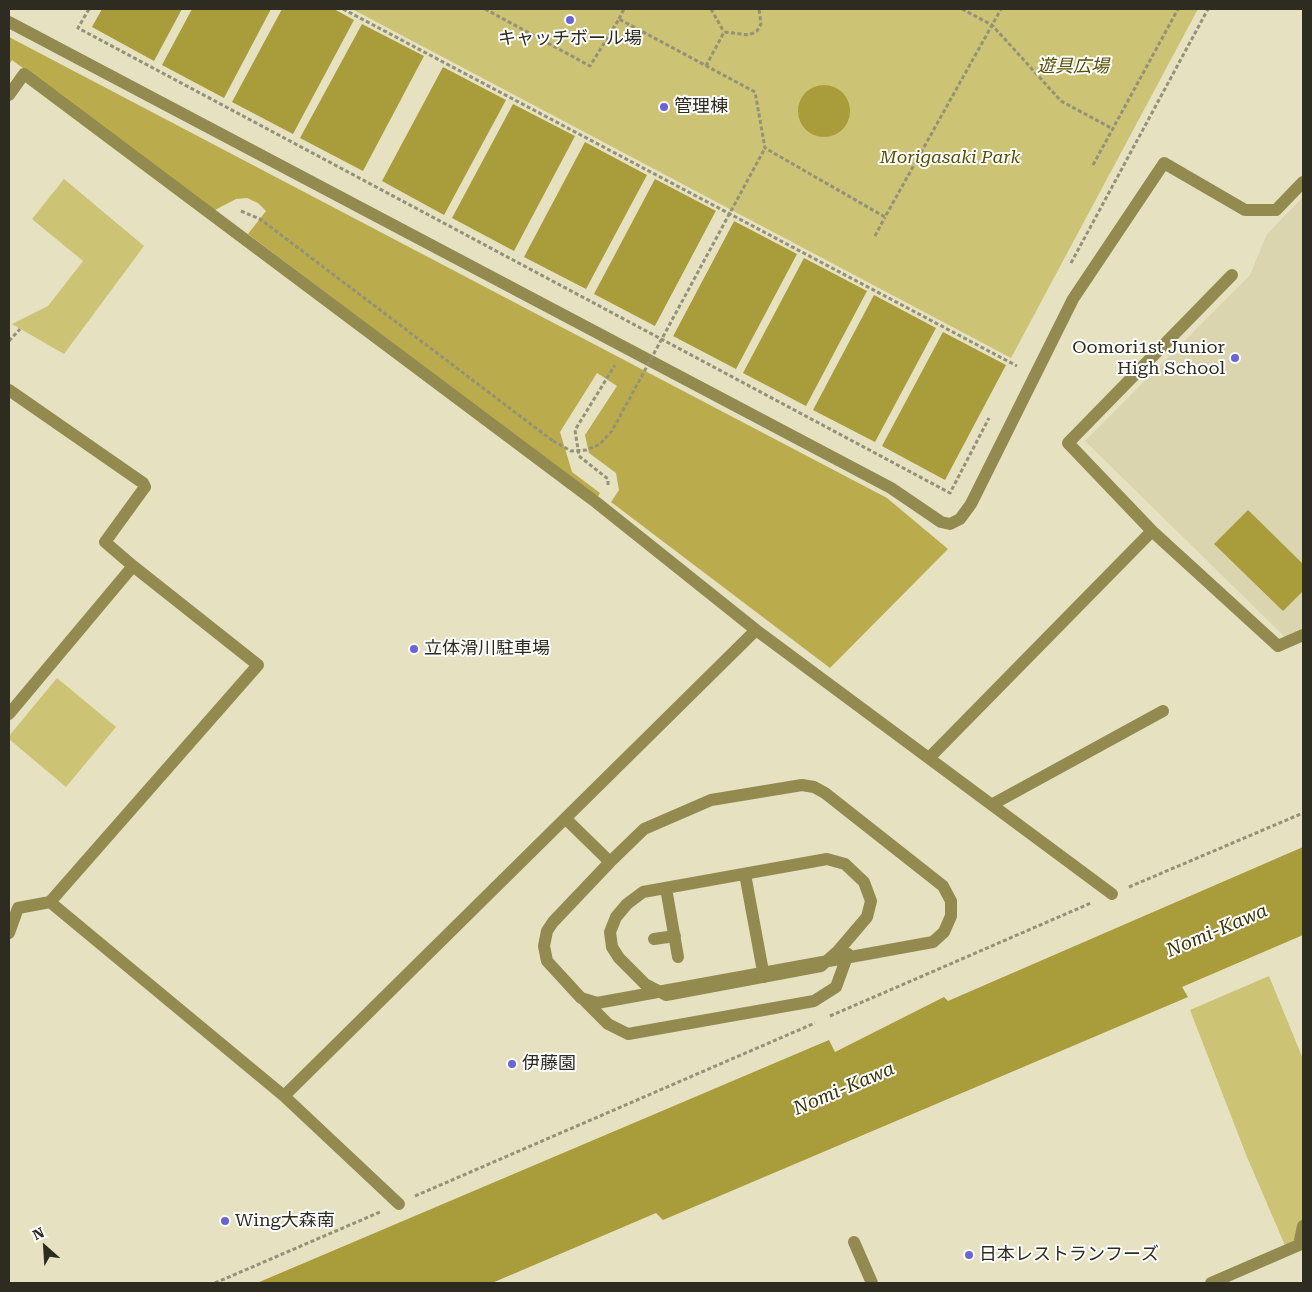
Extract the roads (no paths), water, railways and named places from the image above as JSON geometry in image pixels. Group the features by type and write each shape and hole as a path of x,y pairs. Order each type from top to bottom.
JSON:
{"street":[{"path":"9,22 890,488 941,522 950,524 960,519 971,504 1073,300 1164,163 1245,210 1276,210 1303,182"},
{"path":"9,95 24,74 589,497 756,630 930,757 1112,894"},
{"path":"1232,275 1068,444 1152,531 1278,646 1302,637"},
{"path":"9,390 143,484 145,487 105,542 258,666 50,902"},
{"path":"930,757 1152,531"},
{"path":"9,714 133,566"},
{"path":"284,1096 756,630"},
{"path":"993,804 1163,711"},
{"path":"581,998 597,1003 933,942 944,932 951,916 951,901 943,886 825,793 814,787 802,785 711,800 644,829 610,862 547,931 544,946 548,961 581,998 608,1024 628,1034 814,1001 836,987 858,928"},
{"path":"566,819 610,862"},
{"path":"827,859 845,864 864,882 871,901 867,917 838,951 821,966 666,995 645,984 619,958 612,947 610,932 616,917 634,898 643,892 666,888 827,859"},
{"path":"745,874 764,978"},
{"path":"666,888 678,957"},
{"path":"9,932 13,904 50,902 284,1096 399,1204"},
{"path":"654,939 675,936"},
{"path":"1211,1283 1299,1246 1303,1226"},
{"path":"854,1242 872,1283"}],"water":[{"path":"102,9 182,9 154,61 92,27"},
{"path":"192,9 271,9 224,98 162,65"},
{"path":"282,9 334,9 354,20 293,134 232,102"},
{"path":"362,24 424,56 363,171 300,138"},
{"path":"443,67 506,100 444,215 382,181"},
{"path":"824,85 838,89 846,97 850,111 846,125 838,133 824,137 810,133 802,125 798,111 802,97 810,89"},
{"path":"513,104 575,136 514,251 452,218"},
{"path":"585,142 647,175 586,289 524,257"},
{"path":"655,179 716,211 655,326 594,294"},
{"path":"734,221 797,254 736,369 673,336"},
{"path":"804,258 867,291 806,406 743,373"},
{"path":"874,295 936,328 875,442 813,410"},
{"path":"943,332 1006,365 945,480 882,446"},
{"path":"1248,510 1303,564 1303,591 1283,611 1214,544"},
{"name":"Nomi-Kawa","path":"1303,847 1303,935 1182,987 1188,997 663,1220 656,1213 492,1283 257,1283 829,1040 835,1052 944,997 948,1001"}],"place":[{"name":"キャッチボール場","path":"570,20"},
{"name":"管理棟","path":"664,107"},
{"name":"Oomori1st Junior High School","path":"1235,358"},
{"name":"立体滑川駐車場","path":"414,649"},
{"name":"伊藤園","path":"512,1064"},
{"name":"Wing大森南","path":"225,1221"},
{"name":"日本レストランフーズ","path":"969,1255"}],"park label":[{"name":"遊具広場","path":"1073,67"},
{"name":"Morigasaki Park","path":"950,158"}]}
